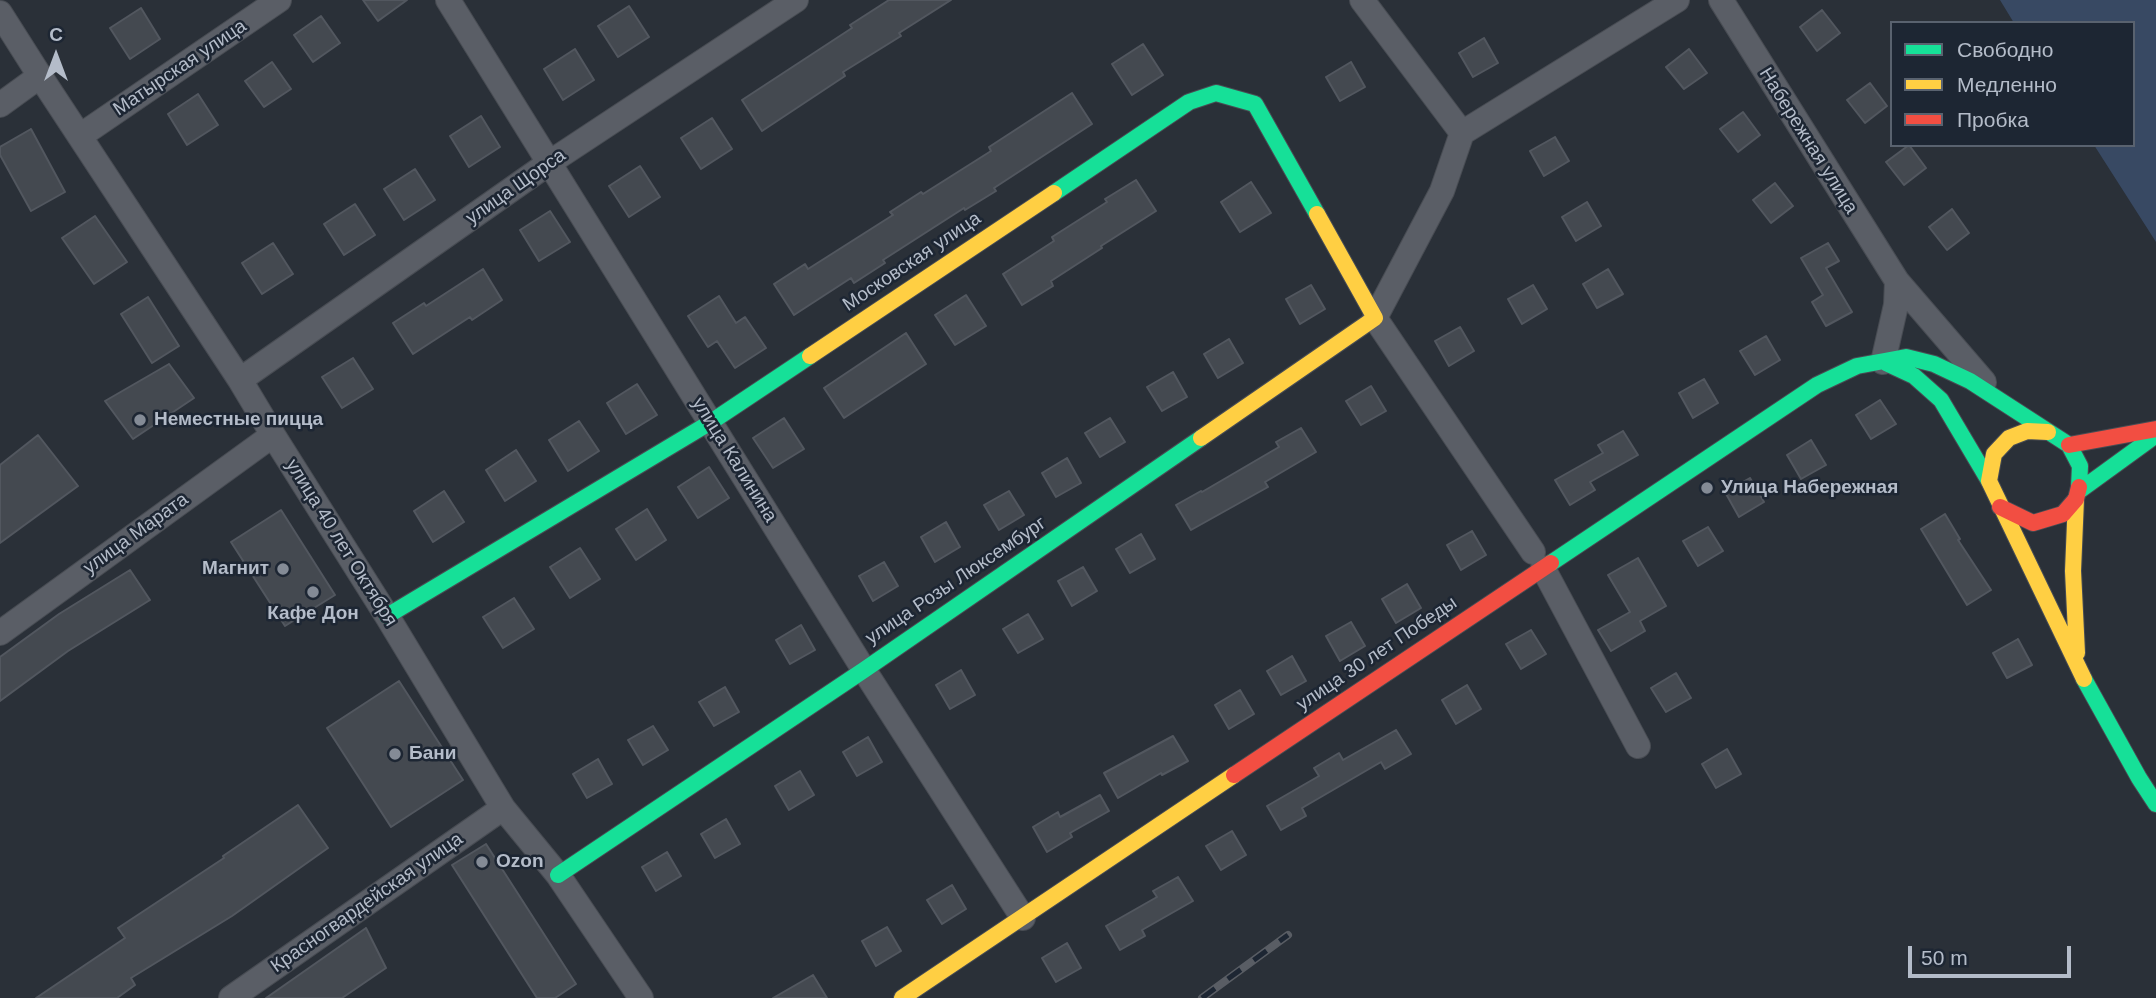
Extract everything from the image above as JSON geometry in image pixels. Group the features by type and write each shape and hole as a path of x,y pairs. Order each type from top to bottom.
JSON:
{"main road":[{"name":"Московская улица","path":"387,616 711,422 1189,102 1216,93 1255,104 1375,318"},
{"name":"улица Розы Люксембург","path":"558,875 863,670 1375,318"},
{"name":"Набережная улица","path":"1883,362 1906,357 1934,364 1970,381 2069,445"},
{"path":"1883,362 1914,376 1941,401 1989,481 2077,667 2156,804"},
{"name":"улица 30 лет Победы","path":"902,998 1023,918 1538,560 1817,385 1857,366 1883,362"},
{"path":"2077,667 2073,571 2080,466 2069,445 2156,429"},
{"path":"1989,481 1994,454 2010,438 2027,431 2048,432"},
{"path":"2000,507 2033,523 2063,514 2078,495 2156,435"}],"street":[{"name":"Матырская улица","path":"80,136 279,0"},
{"name":"улица Калинина","path":"448,0 863,670 1023,918"},
{"name":"улица Щорса","path":"240,380 550,163 796,0"},
{"path":"1362,0 1462,133"},
{"path":"1638,746 1538,560 1375,318 1442,191 1462,133 1677,0"},
{"name":"Набережная улица","path":"1721,0 1897,281 2001,401"},
{"name":"улица 40 лет Октября","path":"0,13 240,380 503,808 558,875 641,998"},
{"path":"0,106 40,76"},
{"path":"1883,362 1896,305 1897,281"},
{"name":"улица Марата","path":"0,633 273,435"},
{"name":"Красногвардейская улица","path":"232,998 503,808"}],"water":[{"path":"2000,0 2156,0 2156,242 2095,147 2135,147 2135,21 2013,21"}],"building":[{"path":"363,0 407,0 378,21"},
{"path":"889,0 951,0 899,33 901,36 843,72 845,76 762,131 742,100 852,28 850,25"},
{"path":"629,6 649,37 618,57 598,26"},
{"path":"141,8 160,39 130,59 110,28"},
{"path":"1822,10 1840,33 1817,51 1800,27"},
{"path":"321,16 340,43 313,62 294,35"},
{"path":"1484,38 1498,63 1473,77 1459,53"},
{"path":"1143,44 1163,75 1132,95 1112,64"},
{"path":"575,49 594,80 563,100 544,69"},
{"path":"1689,49 1707,73 1684,89 1666,67"},
{"path":"272,62 291,89 264,107 245,81"},
{"path":"1351,62 1365,87 1340,101 1326,77"},
{"path":"1870,83 1887,106 1865,123 1847,100"},
{"path":"1072,93 1092,124 994,188 996,191 965,210 964,208 883,260 885,263 854,283 851,278 794,315 774,284 805,264 808,269 893,215 890,212 991,151 989,147"},
{"path":"198,94 218,125 187,145 168,114"},
{"path":"1743,112 1760,135 1738,152 1720,129"},
{"path":"481,116 500,147 469,167 450,136"},
{"path":"712,118 732,149 701,169 681,138"},
{"path":"31,129 65,192 31,211 0,155 0,147"},
{"path":"1555,137 1569,161 1544,176 1530,151"},
{"path":"1906,147 1910,147 1926,168 1904,185 1886,162"},
{"path":"640,166 660,197 629,217 609,186"},
{"path":"415,169 435,200 404,220 384,189"},
{"path":"1136,180 1156,211 1051,281 1053,286 1022,305 1003,274 1054,241 1052,237"},
{"path":"1251,182 1271,213 1240,232 1221,202"},
{"path":"1775,183 1793,206 1771,223 1753,200"},
{"path":"1587,202 1601,226 1576,241 1562,217"},
{"path":"355,204 375,235 344,255 324,224"},
{"path":"1952,209 1969,233 1947,250 1929,227"},
{"path":"550,211 570,242 539,261 520,230"},
{"path":"95,216 127,262 94,284 62,238"},
{"path":"273,243 293,274 262,294 242,263"},
{"path":"1828,243 1839,261 1826,268 1852,312 1826,326 1812,302 1823,295 1801,258"},
{"path":"483,269 502,300 413,354 393,323 424,303 426,306"},
{"path":"1608,269 1623,294 1597,308 1583,284"},
{"path":"1311,285 1325,309 1300,324 1286,299"},
{"path":"1533,285 1547,309 1522,324 1508,299"},
{"path":"966,295 986,326 955,345 935,315"},
{"path":"719,296 736,323 745,317 766,348 735,368 717,341 708,347 688,316"},
{"path":"148,297 179,346 152,363 121,314"},
{"path":"1460,327 1474,351 1449,366 1435,341"},
{"path":"906,333 926,364 844,418 824,388"},
{"path":"1766,336 1780,360 1755,375 1740,351"},
{"path":"1229,339 1243,363 1218,378 1204,354"},
{"path":"353,358 373,389 342,408 322,377"},
{"name":"Неместные пицца","path":"169,364 194,398 133,439 105,401"},
{"path":"1173,372 1187,397 1162,411 1147,387"},
{"path":"1704,379 1718,403 1693,418 1679,393"},
{"path":"637,384 657,415 626,434 607,403"},
{"path":"1371,386 1386,411 1361,425 1346,401"},
{"path":"1880,400 1896,424 1871,439 1856,415"},
{"path":"784,418 804,449 773,468 753,438"},
{"path":"1110,418 1125,442 1100,457 1085,433"},
{"path":"579,421 599,451 568,471 549,440"},
{"path":"1301,428 1316,452 1265,482 1268,487 1191,530 1176,505 1279,447 1276,442"},
{"path":"1623,431 1638,455 1590,482 1595,490 1570,505 1555,480 1603,453 1598,445"},
{"path":"38,435 78,486 0,543 0,465"},
{"path":"1811,440 1826,465 1801,479 1787,455"},
{"path":"516,450 536,481 505,501 486,470"},
{"path":"1067,458 1081,483 1056,497 1042,473"},
{"path":"709,467 729,498 698,518 678,487"},
{"path":"1750,478 1764,502 1739,517 1725,492"},
{"path":"444,491 464,522 433,542 414,511"},
{"path":"1009,491 1024,515 999,530 984,505"},
{"path":"647,509 666,540 636,560 616,529"},
{"name":"Магнит","path":"281,510 335,595 285,626 231,542"},
{"path":"1945,514 1960,539 1958,540 1991,590 1967,605 1921,529"},
{"path":"946,522 960,547 935,562 921,537"},
{"path":"1708,527 1723,551 1698,566 1683,541"},
{"path":"1472,531 1486,555 1461,570 1447,545"},
{"path":"1141,534 1155,559 1130,573 1116,549"},
{"path":"580,548 600,579 570,598 550,567"},
{"path":"1638,558 1666,606 1640,621 1645,631 1611,651 1598,630 1630,612 1608,575"},
{"path":"884,562 898,586 873,601 859,576"},
{"path":"1083,567 1097,591 1072,606 1058,581"},
{"path":"130,570 150,600 68,651 0,701 0,657 59,614"},
{"path":"1407,584 1421,608 1396,623 1382,599"},
{"path":"514,598 534,629 503,648 483,617"},
{"path":"1028,614 1043,639 1018,653 1003,629"},
{"path":"1351,622 1365,646 1340,661 1326,636"},
{"path":"801,625 815,650 790,664 776,640"},
{"path":"1531,630 1546,654 1521,669 1506,644"},
{"path":"2018,639 2032,665 2007,678 1993,653"},
{"path":"1292,656 1306,681 1281,695 1267,671"},
{"path":"961,670 975,695 950,709 936,685"},
{"path":"1676,673 1691,698 1666,712 1651,688"},
{"name":"Бани","path":"399,681 463,780 391,827 327,728"},
{"path":"1467,685 1481,709 1456,724 1442,700"},
{"path":"725,687 739,712 714,726 699,702"},
{"path":"1240,690 1254,714 1229,729 1215,705"},
{"path":"653,726 668,750 643,765 628,740"},
{"path":"1396,730 1411,754 1385,769 1381,762 1302,808 1306,816 1281,830 1267,806 1319,776 1314,768 1339,753 1343,760"},
{"path":"1173,736 1188,761 1118,798 1104,773"},
{"path":"868,737 882,762 857,776 843,752"},
{"path":"1727,749 1741,774 1716,788 1702,764"},
{"path":"598,759 612,784 587,798 573,774"},
{"path":"800,771 814,795 789,810 775,786"},
{"path":"1100,795 1109,811 1070,833 1072,837 1047,852 1033,827 1058,812 1060,817"},
{"path":"298,805 328,848 232,916 131,978 135,985 117,998 36,998 125,938 118,928"},
{"path":"726,819 740,844 715,858 701,834"},
{"path":"1232,831 1246,855 1221,870 1206,846"},
{"path":"486,844 576,984 555,998 537,998 452,865"},
{"path":"667,852 681,876 656,891 642,867"},
{"path":"1178,877 1193,901 1142,930 1145,936 1120,950 1106,926 1157,897 1153,891"},
{"path":"952,885 966,909 942,924 927,900"},
{"path":"887,927 901,951 876,966 862,941"},
{"path":"366,928 386,968 342,998 266,998"},
{"path":"1067,943 1081,968 1056,982 1042,958"},
{"path":"813,975 827,998 773,998"}],"railway":[{"path":"1202,998 1288,935"}],"traffic: fast":[{"path":"1054,193 1189,102 1216,93 1255,104 1317,214"},
{"path":"387,616 711,422 810,356"},
{"path":"1551,563 1817,385 1857,366 1906,357 1934,364 1970,381 2069,445 2080,466 2079,487"},
{"path":"1886,363 1914,376 1941,400 1989,481"},
{"path":"2079,491 2156,435"},
{"path":"558,875 864,670 1201,438"},
{"path":"2084,679 2156,804"}],"traffic: slow":[{"path":"810,356 1054,193"},
{"path":"1201,438 1375,318 1317,214"},
{"path":"2048,432 2027,431 2009,438 1994,454 1989,481 2084,679"},
{"path":"2076,499 2073,571 2077,653"},
{"path":"902,998 1234,775"}],"traffic: jam":[{"path":"2069,445 2156,429"},
{"path":"2000,507 2033,523 2063,514 2076,499 2079,487"},
{"path":"1234,775 1551,563"}],"place":[{"name":"Неместные пицца","path":"140,420"},
{"name":"Улица Набережная","path":"1707,488"},
{"name":"Магнит","path":"283,569"},
{"name":"Кафе Дон","path":"313,592"},
{"name":"Бани","path":"395,754"},
{"name":"Ozon","path":"482,862"}]}
